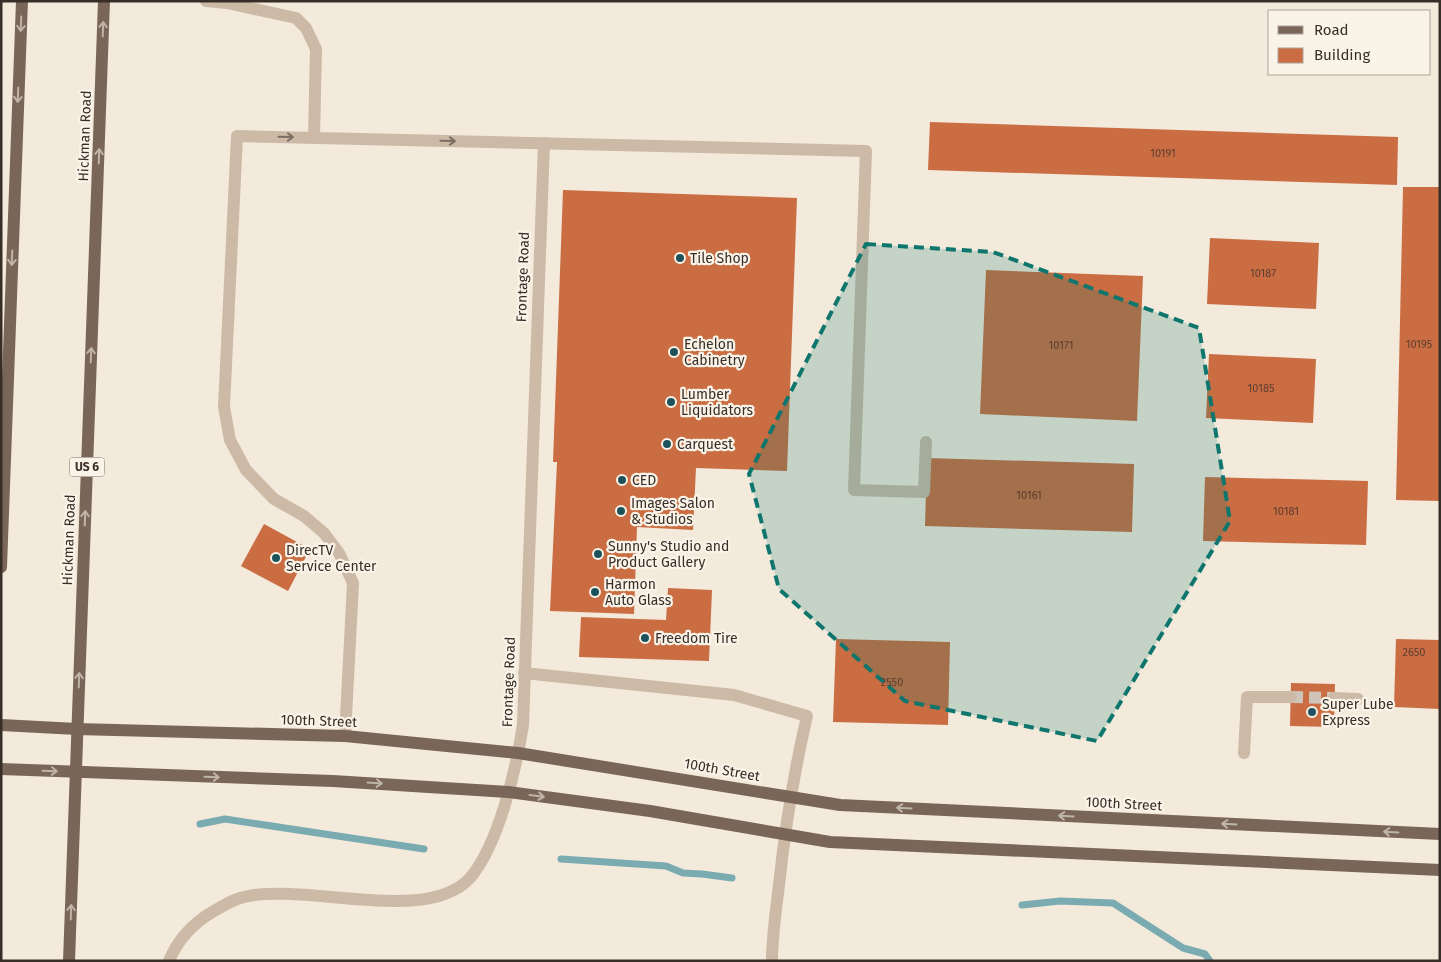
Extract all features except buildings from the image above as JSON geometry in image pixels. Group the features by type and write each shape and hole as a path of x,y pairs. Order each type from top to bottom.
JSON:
{"main road":[{"path":"1,567 22,1"},
{"name":"Hickman Road","path":"69,961 104,1"},
{"name":"100th Street","path":"1,725 77,729 345,736 518,753 840,805 1440,834"},
{"path":"1,769 333,781 508,792 650,811 830,842 1440,870"}],"lane":[{"path":"206,1 227,3 296,18 306,28 316,49 314,138"},
{"path":"345,736 353,583 339,553 324,533 304,516 274,499 246,470 230,440 224,407 237,136 866,151 854,490 924,492 926,442"},
{"name":"Frontage Road","path":"169,961 174,947 198,920 230,902 244,897 289,893 372,899 419,900 444,895 457,888 469,878 483,860 500,819 508,792 523,725 544,143"},
{"path":"524,673 734,695 806,716 784,834 772,961"},
{"path":"1244,753 1247,697 1291,697"},
{"path":"1334,698 1358,699"}],"highlighted area":[{"path":"866,244 993,252 1199,328 1230,521 1097,741 905,701 779,589 749,474"}],"waterway":[{"path":"200,824 225,819 424,849"},
{"path":"561,859 666,866 683,873 732,878"},
{"path":"1022,905 1060,901 1113,903 1183,948 1205,954 1210,961"}],"tunnel":[{"path":"1291,697 1334,698"}],"place":[{"name":"Tile Shop","path":"680,258"},
{"name":"Echelon Cabinetry","path":"674,352"},
{"name":"Lumber Liquidators","path":"671,402"},
{"name":"Carquest","path":"667,444"},
{"name":"CED","path":"622,480"},
{"name":"Images Salon & Studios","path":"621,511"},
{"name":"Sunny's Studio and Product Gallery","path":"598,554"},
{"name":"DirecTV Service Center","path":"276,558"},
{"name":"Harmon Auto Glass","path":"595,592"},
{"name":"Freedom Tire","path":"645,638"},
{"name":"Super Lube Express","path":"1312,712"}]}
